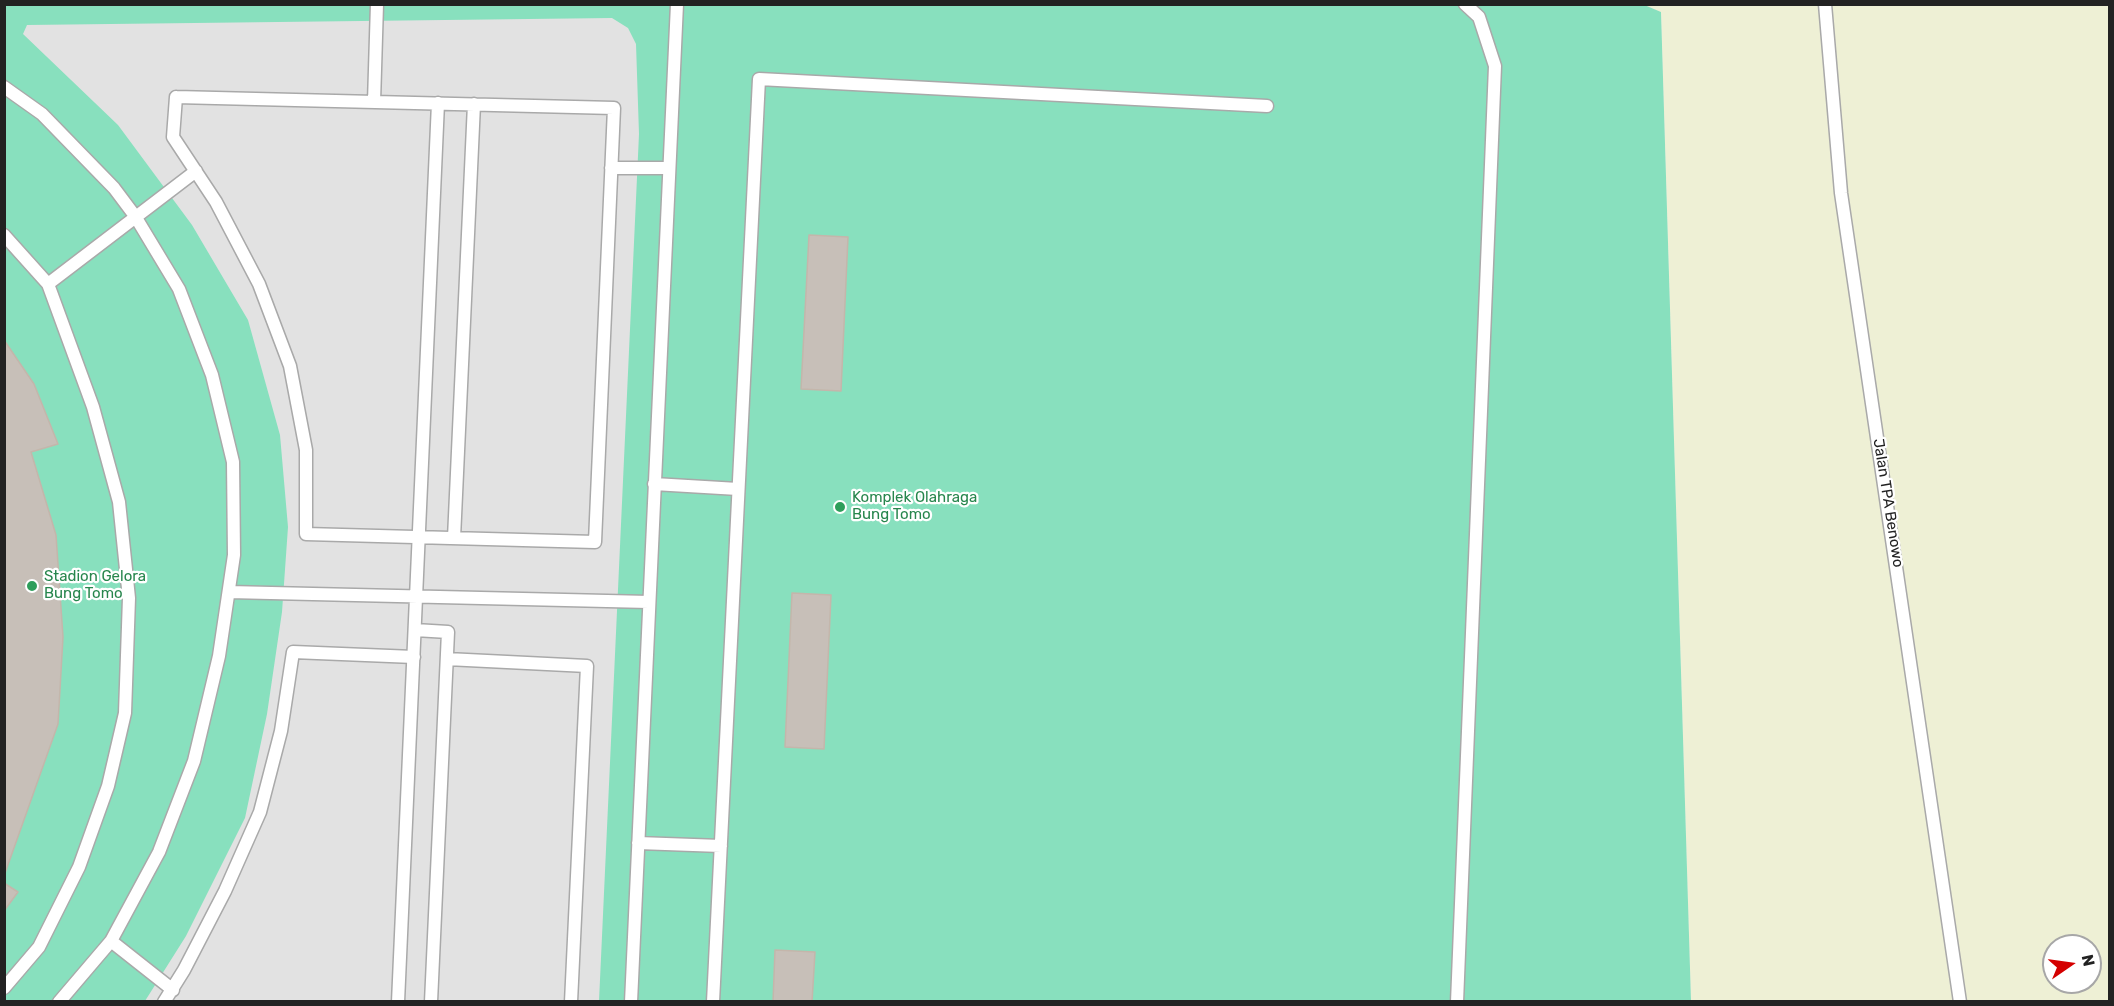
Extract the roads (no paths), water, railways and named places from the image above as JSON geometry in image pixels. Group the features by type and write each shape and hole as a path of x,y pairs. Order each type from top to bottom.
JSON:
{"lane":[{"path":"374,102 377,4"},
{"path":"631,1002 676,4"},
{"path":"1457,1002 1495,66 1479,17 1465,4"},
{"name":"Jalan TPA Benowo","path":"1825,4 1841,193 1960,1002"},
{"path":"713,1002 759,79 1267,106"},
{"path":"4,87 42,114 114,188 135,216 179,289 215,386 233,462 234,555 219,656 194,761 159,852 111,941 59,1002"},
{"path":"176,97 438,103 614,108 595,542 306,534 306,450 290,366 259,284 216,202 173,137 176,97"},
{"path":"399,1002 438,103"},
{"path":"454,538 474,104"},
{"path":"611,168 669,168"},
{"path":"48,284 196,171"},
{"path":"4,235 48,284 93,407 119,502 129,598 125,713 108,786 79,867 39,947 4,988"},
{"path":"654,484 738,489"},
{"path":"229,592 649,602"},
{"path":"415,630 448,632 431,1002"},
{"path":"164,1002 173,990 225,891 260,812 281,731 293,652 414,657"},
{"path":"447,659 587,666 571,1002"},
{"path":"638,843 721,846"},
{"path":"111,941 173,990"}],"place":[{"name":"Komplek Olahraga Bung Tomo","path":"840,507"},
{"name":"Stadion Gelora Bung Tomo","path":"32,586"}]}
